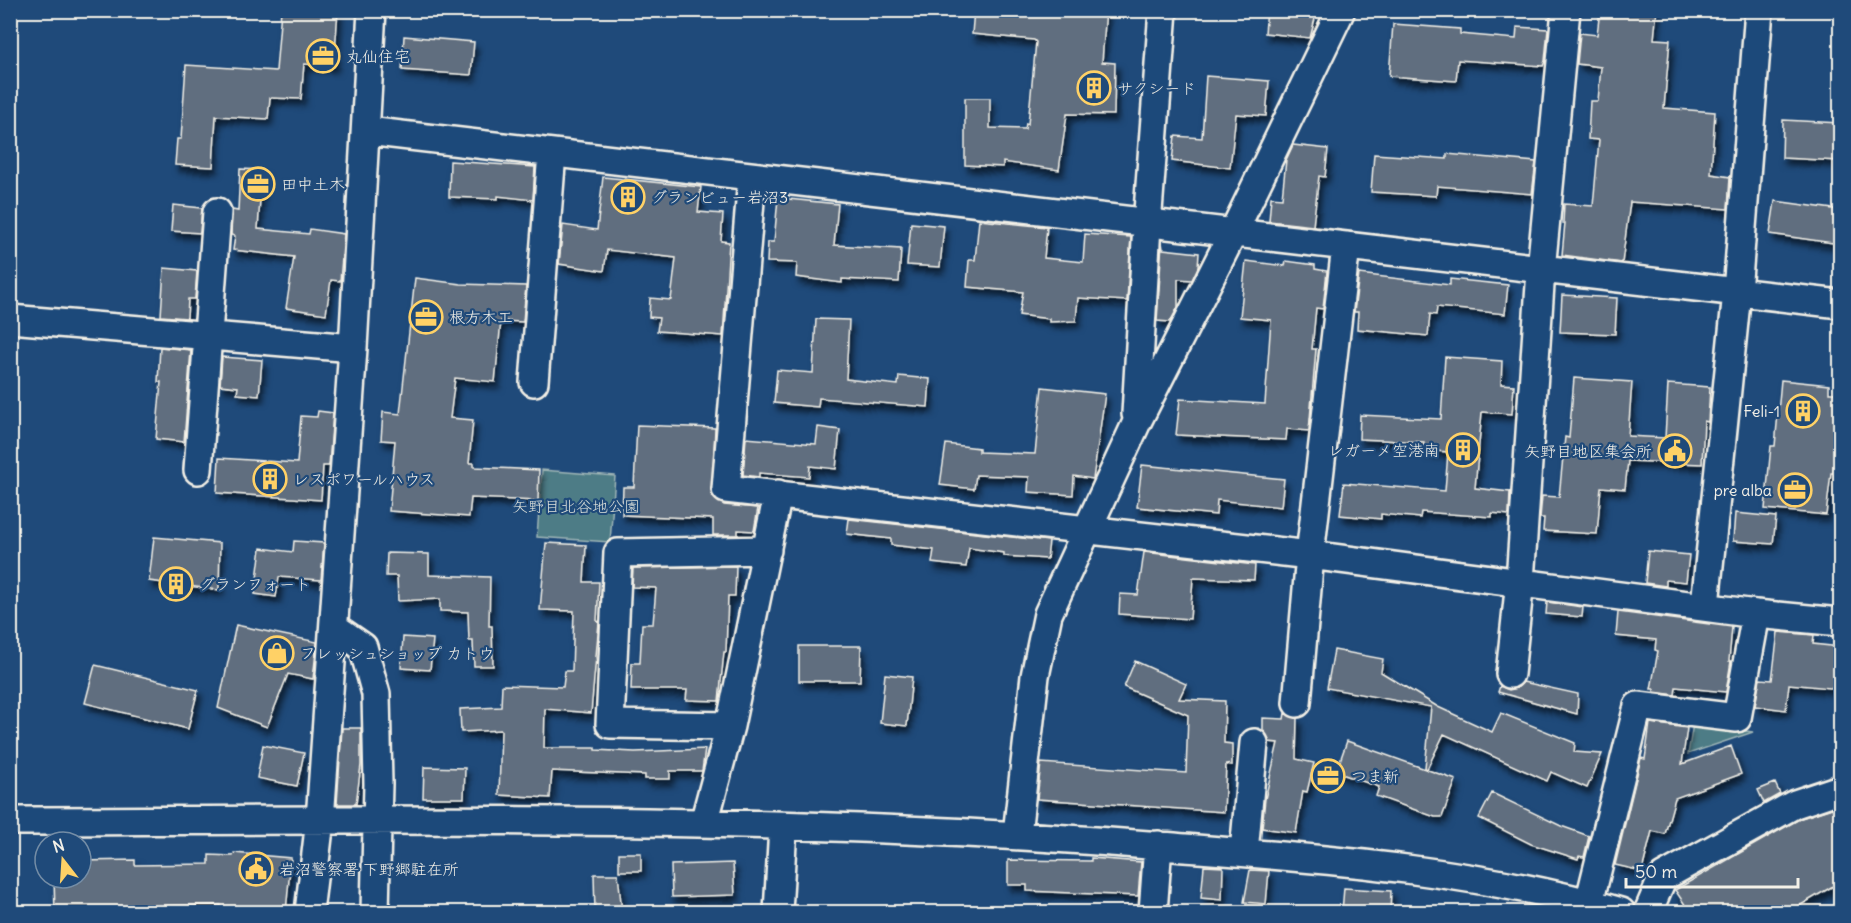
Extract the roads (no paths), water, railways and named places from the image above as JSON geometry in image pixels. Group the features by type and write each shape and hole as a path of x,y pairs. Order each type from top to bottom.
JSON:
{"street":[{"path":"309,912 320,820 334,627 367,131 372,10"},
{"path":"1136,424 1147,225 1163,10"},
{"path":"1017,834 1035,676 1048,614 1089,530 1136,424 1233,233 1341,10"},
{"path":"1510,674 1520,581 1541,270 1566,10"},
{"path":"1705,605 1737,292 1759,10"},
{"path":"367,131 1147,225 1840,304"},
{"path":"534,382 552,153"},
{"path":"752,177 726,489 1310,555 1705,605 1756,614 1840,622"},
{"path":"198,470 217,212"},
{"path":"1297,703 1310,555 1346,246"},
{"path":"10,319 353,348"},
{"path":"704,822 730,726 778,494"},
{"path":"730,726 610,724 618,553 766,550"},
{"path":"1585,906 1638,706 1737,718 1756,614"},
{"path":"334,627 363,647 376,694 375,912"},
{"path":"1244,852 1254,743"},
{"path":"1648,912 1663,877 1795,804 1840,789"},
{"path":"10,821 704,822 783,827 1017,834 1360,861 1538,889 1585,906 1621,912"},
{"path":"778,912 783,827"},
{"path":"1153,912 1158,845"}],"place":[{"name":"丸仙住宅","path":"323,56"},
{"name":"サクシード","path":"1094,88"},
{"name":"田中土木","path":"258,184"},
{"name":"グランビュー岩沼3","path":"628,197"},
{"name":"根方木工","path":"426,317"},
{"name":"Feli-1","path":"1803,411"},
{"name":"レガーメ空港南","path":"1463,450"},
{"name":"矢野目地区集会所","path":"1675,451"},
{"name":"レスポワールハウス","path":"270,479"},
{"name":"pre alba","path":"1795,490"},
{"name":"グランフォート","path":"176,584"},
{"name":"フレッシュショップ カトウ","path":"277,653"},
{"name":"つま新","path":"1328,776"},
{"name":"岩沼警察署 下野郷駐在所","path":"256,869"}],"park label":[{"name":"矢野目北谷地公園","path":"576,506"}]}
